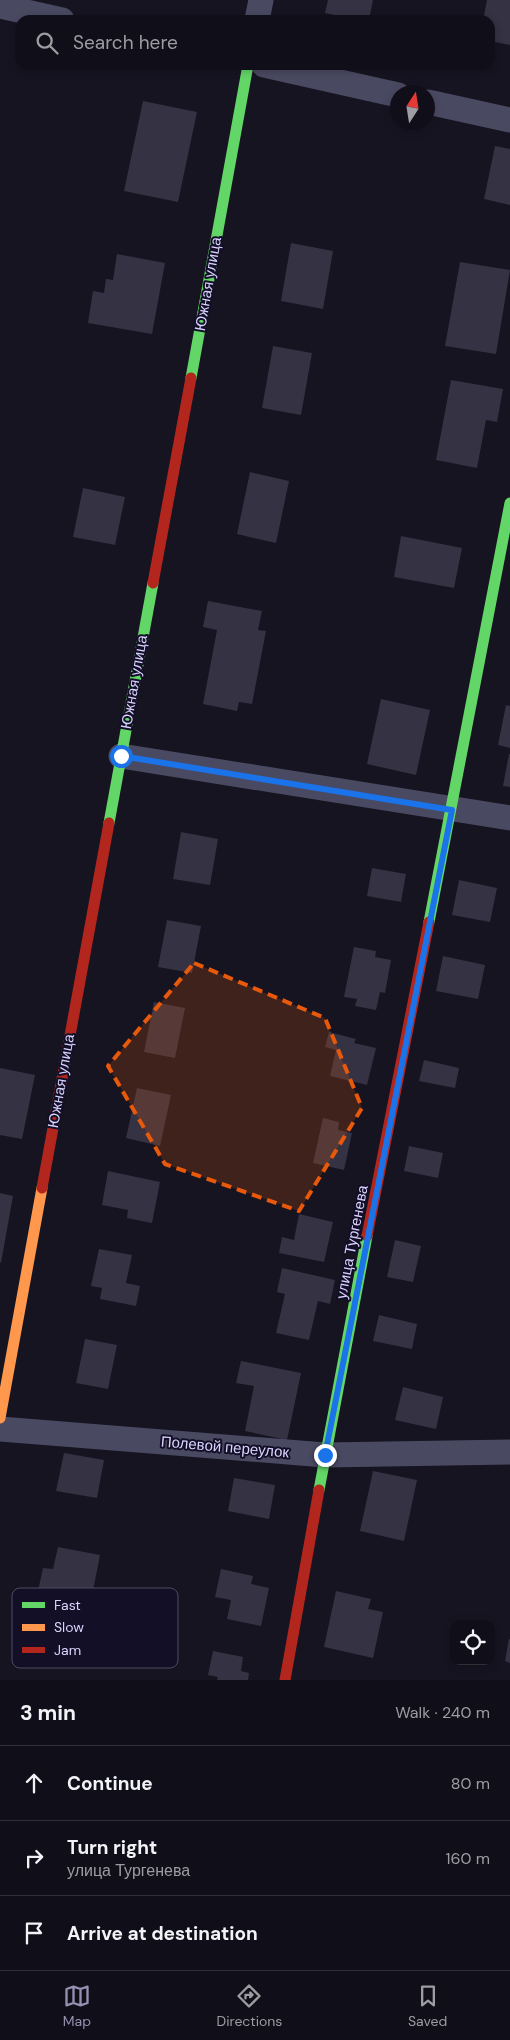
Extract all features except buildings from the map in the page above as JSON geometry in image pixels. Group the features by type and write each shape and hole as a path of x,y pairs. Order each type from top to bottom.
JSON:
{"street":[{"path":"258,15 261,0"},
{"path":"0,6 40,15"},
{"name":"Южная улица","path":"0,1418 247,70"},
{"path":"286,70 390,93"},
{"path":"435,104 510,120"},
{"name":"улица Тургенева","path":"285,1680 325,1455 452,810 510,503"},
{"path":"121,756 510,818"},
{"name":"Полевой переулок","path":"0,1429 325,1455 510,1452"}],"highlighted area":[{"path":"194,963 325,1018 362,1108 299,1211 165,1164 108,1066"}],"traffic: fast":[{"path":"191,378 247,70"},
{"path":"429,922 510,503"},
{"path":"109,823 153,583"},
{"path":"319,1490 367,1236"}],"traffic: slow":[{"path":"0,1418 42,1188"}],"traffic: jam":[{"path":"153,583 191,378"},
{"path":"42,1188 109,823"},
{"path":"367,1236 429,922"},
{"path":"285,1680 319,1490"}],"route":[{"path":"121,756 452,810 325,1455"}]}
